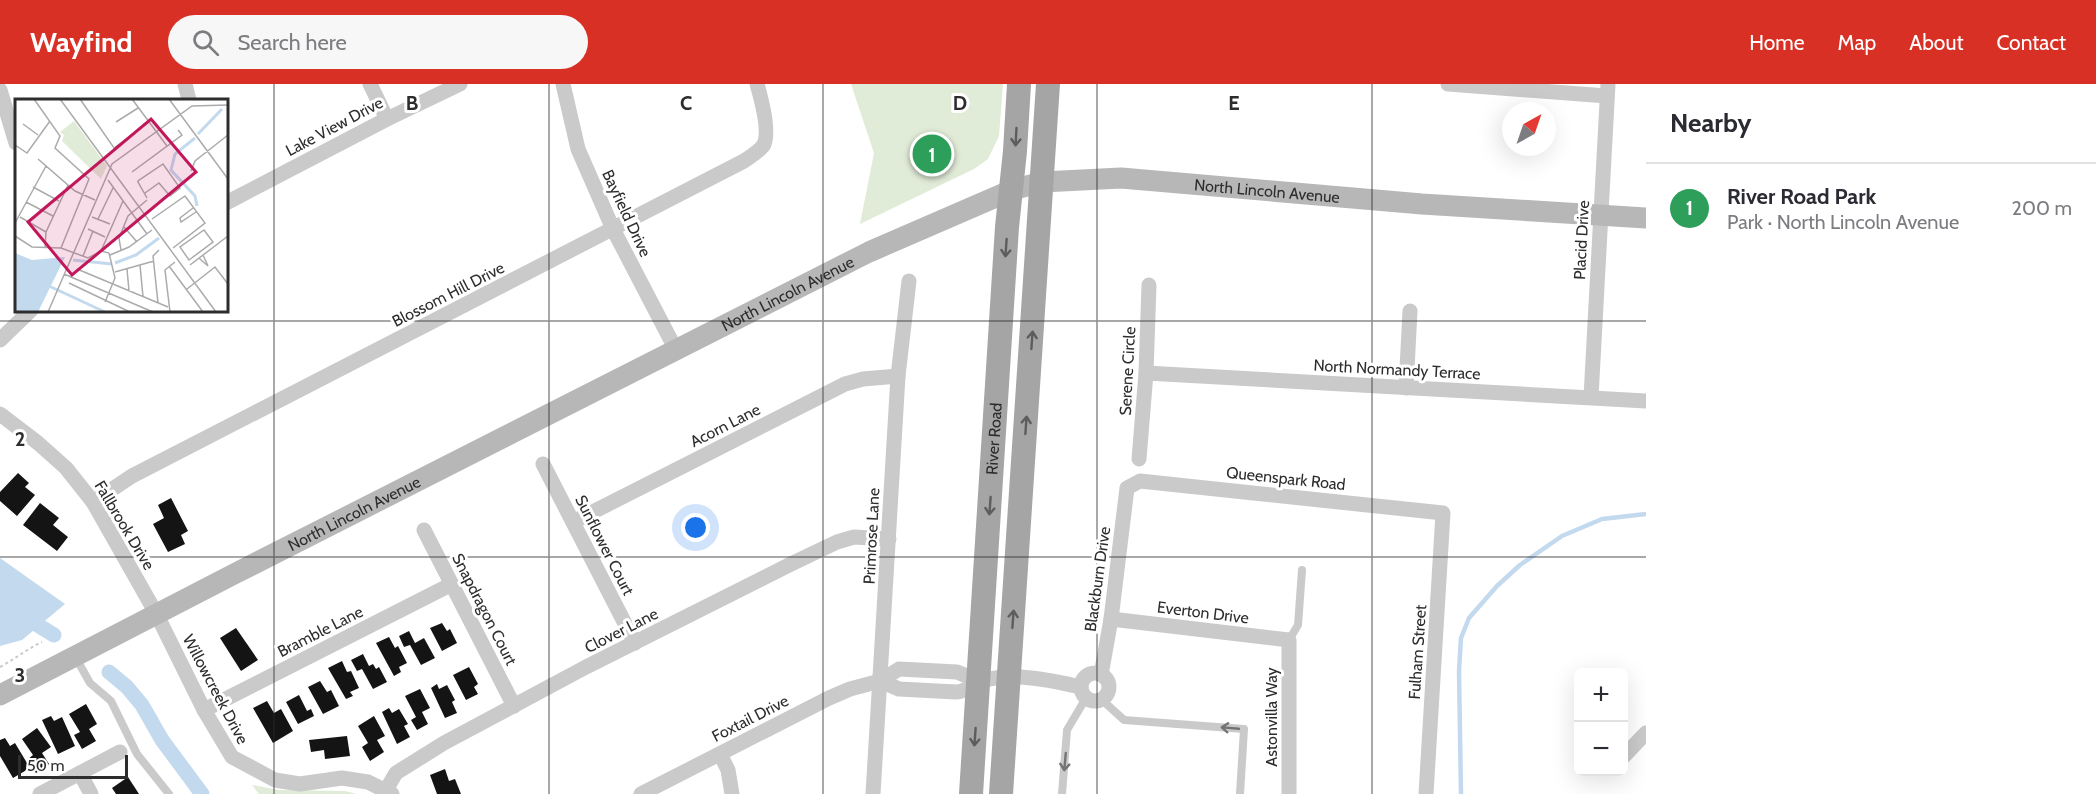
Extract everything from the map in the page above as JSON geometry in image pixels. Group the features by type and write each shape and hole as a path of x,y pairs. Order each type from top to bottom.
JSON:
{"main road":[{"name":"River Road","path":"971,794 980,681 1007,227 1012,190 1019,84"},
{"name":"River Road","path":"1001,794 1048,84"},
{"name":"North Lincoln Avenue","path":"0,695 869,252 1012,190 1042,182 1121,178 1422,204 1646,218"}],"street":[{"path":"185,84 189,99"},
{"path":"370,84 387,119"},
{"name":"Lake View Drive","path":"229,196 460,84"},
{"name":"Bayfield Drive","path":"563,84 578,149 613,230 676,350"},
{"name":"Blossom Hill Drive","path":"93,502 132,476 744,161 762,147 765,141 766,131 758,84"},
{"path":"1448,84 1608,90"},
{"path":"0,90 15,140"},
{"name":"Placid Drive","path":"1591,398 1608,90"},
{"name":"Primrose Lane","path":"873,794 898,376 909,281"},
{"name":"Serene Circle","path":"1139,459 1146,373 1149,285"},
{"path":"1406,388 1410,311"},
{"path":"0,340 28,312"},
{"name":"North Normandy Terrace","path":"1146,373 1646,401"},
{"name":"Acorn Lane","path":"573,522 845,384 863,379 898,376"},
{"name":"Fallbrook Drive","path":"0,414 38,442 66,468 93,502 157,615"},
{"name":"Sunflower Court","path":"543,464 635,643"},
{"name":"Queenspark Road","path":"1127,488 1140,481 1443,513"},
{"name":"Blackburn Drive","path":"1101,675 1112,619 1127,488"},
{"name":"Fulham Street","path":"1426,794 1443,513"},
{"name":"Snapdragon Court","path":"424,530 514,706"},
{"name":"Clover Lane","path":"389,792 396,773 444,743 635,643 837,542 854,537 889,538"},
{"name":"Bramble Lane","path":"204,710 452,584"},
{"name":"Willowcreek Drive","path":"157,615 204,710 232,758 275,780 300,783 342,778 368,782 389,792"},
{"name":"Everton Drive","path":"1112,619 1289,640"},
{"name":"Astonvilla Way","path":"1289,640 1289,794"},
{"name":"Foxtail Drive","path":"641,794 829,698 880,681 899,669 957,672 980,681"},
{"path":"880,681 898,689 963,692 980,681 1009,677 1030,678 1089,695 1105,696 1109,687 1101,675 1093,673 1083,679 1089,695"},
{"path":"1628,751 1646,734"},
{"path":"40,794 120,752"},
{"path":"720,754 728,770 732,794"},
{"path":"80,773 91,794"}],"lane":[{"path":"1289,640 1298,625 1302,570"},
{"path":"76,656 90,683 111,701 137,754 169,794"},
{"path":"927,691 929,670"},
{"path":"1062,794 1067,730 1089,695 1124,720 1244,729 1240,794"}],"path":[{"path":"0,667 42,642"}],"green space":[{"path":"851,84 1003,84 999,136 988,159 974,169 860,224 874,153"},
{"path":"252,785 279,790 345,791 357,794 259,794"}],"water":[{"path":"0,558 65,604 22,640 0,646"}],"building":[{"path":"18,473 29,483 25,487 35,495 17,516 0,501 0,492"},
{"path":"171,498 188,531 181,535 185,544 168,552 153,524 164,518 158,505"},
{"path":"40,503 59,518 53,525 68,537 57,551 23,525"},
{"path":"442,623 447,631 450,629 457,643 442,651 430,628"},
{"path":"236,628 258,660 241,671 220,638"},
{"path":"409,631 415,643 424,638 435,658 421,665 410,645 404,647 399,636"},
{"path":"389,637 395,648 398,646 407,663 399,667 401,672 394,676 376,643"},
{"path":"363,654 369,666 373,664 376,669 379,667 387,682 373,689 362,669 357,671 351,660"},
{"path":"342,661 347,672 351,671 359,688 350,692 353,696 346,699 328,668"},
{"path":"469,667 478,684 474,687 478,694 466,700 453,675"},
{"path":"320,681 327,692 331,690 339,706 323,714 308,687"},
{"path":"437,684 439,689 447,685 455,700 452,702 457,713 445,718 431,688"},
{"path":"420,689 430,708 422,712 428,724 417,730 411,720 416,717 405,696"},
{"path":"299,695 307,711 311,709 314,716 298,724 286,702"},
{"path":"267,701 274,713 281,709 293,731 273,743 253,708"},
{"path":"86,704 97,724 89,729 96,741 82,749 74,735 80,732 69,714"},
{"path":"389,708 392,713 399,709 408,724 404,726 410,737 397,744 382,712"},
{"path":"51,716 54,721 62,717 75,746 58,754 42,720"},
{"path":"374,716 385,736 377,740 384,752 370,761 362,747 368,743 358,726"},
{"path":"37,728 51,747 42,753 49,764 36,773 27,760 33,755 22,739"},
{"path":"347,736 350,756 325,759 324,750 311,752 309,740"},
{"path":"5,738 10,746 15,743 30,768 13,778 0,756 0,740"},
{"path":"445,769 449,781 455,779 461,794 437,794 430,775"},
{"path":"128,777 139,794 116,794 112,788"}],"waterway":[{"path":"1461,794 1459,671 1461,638 1469,618 1497,586 1520,565 1562,536 1602,519 1646,514"},
{"path":"0,602 54,635"},
{"path":"109,672 127,687 142,705 162,740 202,794"}],"place":[{"name":"River Road Park","path":"932,154"}]}
